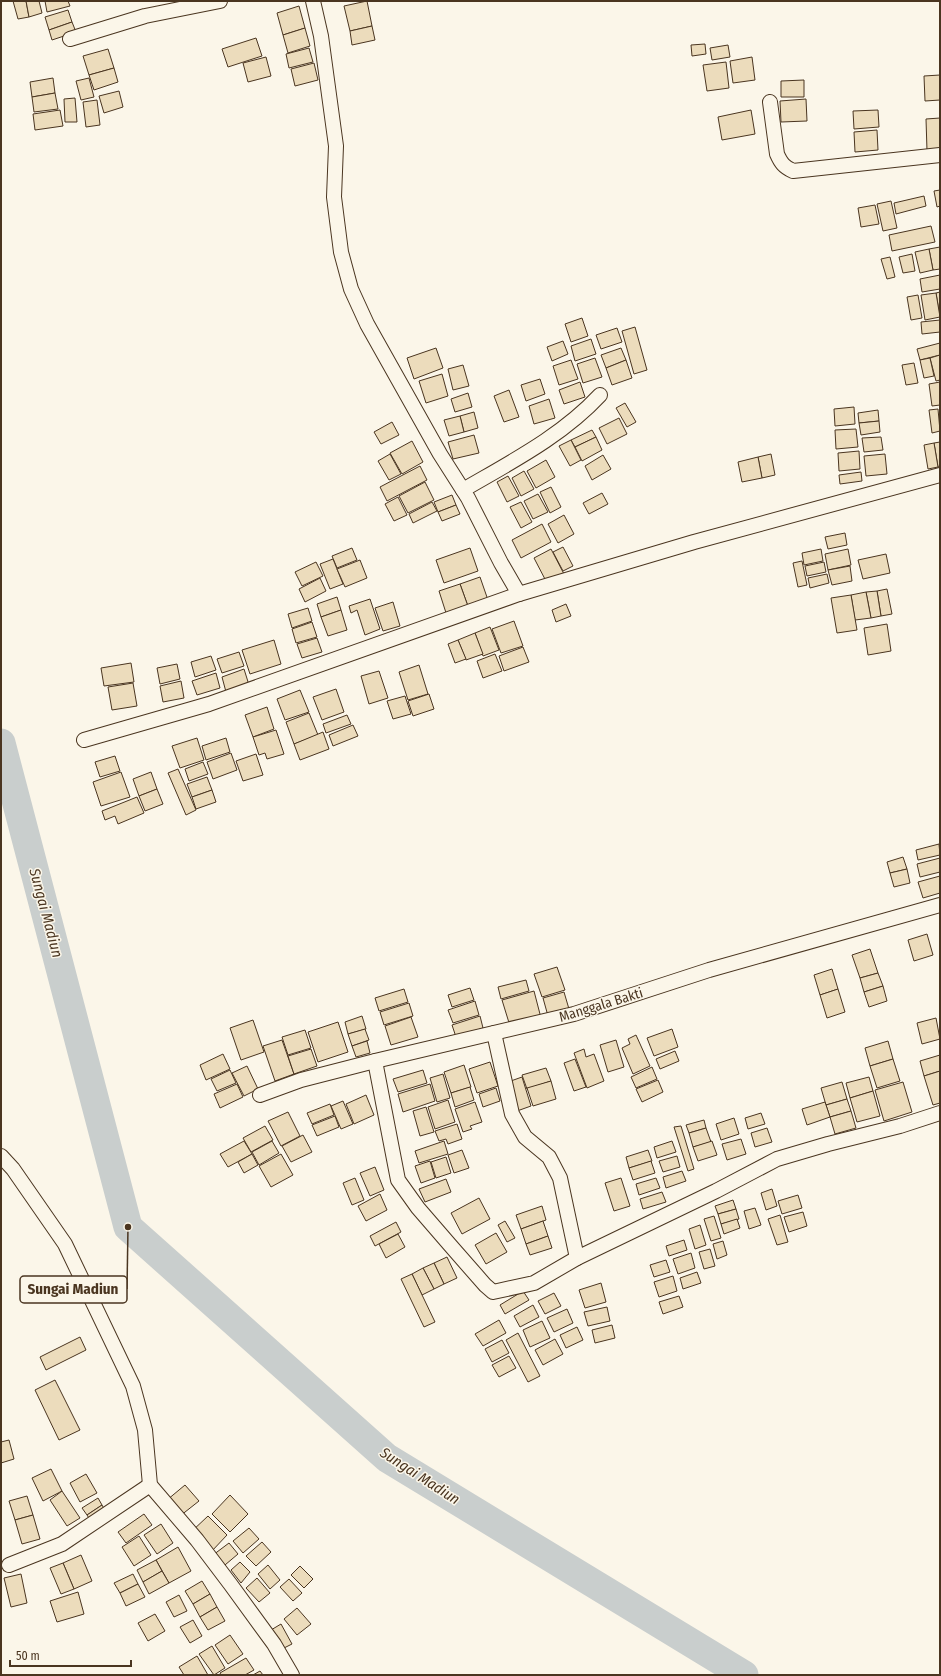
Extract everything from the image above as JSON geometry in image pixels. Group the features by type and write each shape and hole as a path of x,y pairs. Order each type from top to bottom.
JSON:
{"street":[{"path":"70,39 145,16 220,1"},
{"path":"313,1 321,36 336,146 334,197 341,252 351,289 366,324 440,454 464,490 501,563 519,594"},
{"path":"770,102 777,154 785,168 793,171 940,155"},
{"path":"464,490 530,451 584,412 600,396"},
{"path":"84,740 209,704 519,594 694,542 940,476"},
{"name":"Manggala Bakti","path":"260,1096 301,1080 574,1014 709,970 940,905"},
{"path":"494,1033 512,1114 525,1137 549,1157 560,1178 577,1258"},
{"path":"375,1061 398,1180 418,1208 485,1285 493,1292 534,1283 577,1258 710,1194 777,1159 828,1144 900,1126 940,1113"},
{"path":"1,1156 13,1169 65,1244 133,1386 145,1430 150,1485 197,1540 231,1585 274,1644 292,1675"},
{"path":"9,1565 62,1544 150,1485"}],"building":[{"path":"13,1 26,1 29,17 18,19"},
{"path":"26,1 39,1 42,13 29,17"},
{"path":"45,1 68,1 70,6 47,12"},
{"path":"367,1 372,26 350,31 344,6"},
{"path":"299,6 305,28 283,35 277,13"},
{"path":"68,10 72,22 49,30 45,17"},
{"path":"72,22 76,32 52,40 49,30"},
{"path":"372,26 375,40 352,45 350,31"},
{"path":"305,28 310,46 288,53 283,35"},
{"path":"256,38 262,56 228,67 222,49"},
{"path":"705,44 706,54 692,56 691,45"},
{"path":"728,45 730,57 712,60 710,48"},
{"path":"309,48 313,62 289,68 286,54"},
{"path":"108,49 114,68 89,75 83,56"},
{"path":"266,57 271,76 248,82 243,63"},
{"path":"752,57 755,80 733,83 730,61"},
{"path":"726,62 729,88 707,91 703,65"},
{"path":"314,63 318,80 295,86 291,69"},
{"path":"114,68 118,82 94,90 89,75"},
{"path":"940,75 940,100 925,101 924,76"},
{"path":"53,78 55,93 32,97 30,82"},
{"path":"89,78 94,97 81,100 76,81"},
{"path":"804,80 804,97 781,97 781,81"},
{"path":"119,91 123,107 104,113 99,96"},
{"path":"55,93 58,109 34,112 32,97"},
{"path":"75,98 77,122 65,122 64,99"},
{"path":"806,99 807,121 781,122 780,101"},
{"path":"97,100 100,125 86,127 83,102"},
{"path":"60,110 63,126 35,130 33,114"},
{"path":"751,110 755,134 722,140 718,117"},
{"path":"878,110 879,127 854,129 853,111"},
{"path":"940,118 940,150 927,151 926,119"},
{"path":"877,130 878,150 855,152 854,132"},
{"path":"940,190 940,206 937,207 934,191"},
{"path":"924,196 926,206 896,214 894,203"},
{"path":"891,201 897,228 883,231 877,204"},
{"path":"875,205 879,224 861,227 858,208"},
{"path":"931,226 935,242 892,251 889,235"},
{"path":"940,247 940,269 933,270 929,249"},
{"path":"929,249 933,270 920,273 915,252"},
{"path":"912,254 915,271 903,273 899,257"},
{"path":"890,257 895,277 887,279 881,259"},
{"path":"940,275 940,289 922,292 920,279"},
{"path":"940,292 940,317 936,293"},
{"path":"936,293 940,317 925,320 921,295"},
{"path":"918,295 922,318 911,320 907,297"},
{"path":"582,318 588,336 571,342 565,324"},
{"path":"940,320 940,332 922,334 921,322"},
{"path":"635,327 647,370 634,374 622,331"},
{"path":"617,328 622,342 601,349 596,335"},
{"path":"591,339 596,354 575,361 571,346"},
{"path":"563,341 568,354 552,361 547,347"},
{"path":"940,343 940,355 920,360 917,349"},
{"path":"436,348 443,368 414,379 407,358"},
{"path":"621,348 626,360 606,368 601,355"},
{"path":"940,355 940,380 936,381 930,358"},
{"path":"595,358 602,377 583,383 577,364"},
{"path":"930,358 934,376 924,378 920,360"},
{"path":"571,360 578,379 559,385 553,366"},
{"path":"626,360 632,378 612,385 606,368"},
{"path":"914,363 918,383 906,385 902,365"},
{"path":"463,365 469,386 453,390 448,369"},
{"path":"442,374 448,396 426,403 419,381"},
{"path":"540,379 545,394 526,401 521,385"},
{"path":"580,382 585,397 564,404 559,390"},
{"path":"940,382 940,405 932,406 929,384"},
{"path":"509,390 519,417 504,422 494,396"},
{"path":"468,393 472,407 455,412 451,399"},
{"path":"549,399 555,418 534,424 529,406"},
{"path":"625,403 636,422 627,427 616,408"},
{"path":"854,407 855,424 835,426 834,409"},
{"path":"938,409 940,431 932,433 929,410"},
{"path":"878,410 879,421 859,423 858,413"},
{"path":"474,412 478,428 464,432 460,416"},
{"path":"460,416 464,432 449,436 444,420"},
{"path":"619,418 627,434 607,444 599,428"},
{"path":"879,421 880,432 861,435 859,423"},
{"path":"392,422 399,435 381,444 374,432"},
{"path":"856,429 858,447 836,449 835,430"},
{"path":"592,430 596,437 575,447 571,440"},
{"path":"474,435 479,453 453,459 448,442"},
{"path":"596,437 602,450 582,461 575,447"},
{"path":"881,437 883,450 864,452 862,438"},
{"path":"571,440 581,460 570,466 559,446"},
{"path":"412,441 423,462 402,474 390,453"},
{"path":"940,442 940,467 938,467 934,443"},
{"path":"934,443 938,467 928,469 924,445"},
{"path":"859,451 860,469 839,471 838,453"},
{"path":"390,454 401,474 389,480 378,461"},
{"path":"771,454 775,475 762,478 758,457"},
{"path":"885,454 887,474 866,476 864,456"},
{"path":"603,455 611,469 592,480 585,466"},
{"path":"758,457 762,478 742,482 738,462"},
{"path":"546,460 555,477 536,488 527,471"},
{"path":"420,466 427,480 387,501 380,487"},
{"path":"524,471 534,489 521,496 512,478"},
{"path":"861,472 862,481 840,484 839,475"},
{"path":"508,476 519,496 507,502 497,482"},
{"path":"425,482 434,500 408,513 399,496"},
{"path":"551,487 561,507 550,513 540,492"},
{"path":"602,493 608,504 589,514 583,503"},
{"path":"538,494 548,512 533,519 524,501"},
{"path":"452,495 456,505 438,512 434,502"},
{"path":"398,497 407,515 394,521 385,504"},
{"path":"432,502 437,511 413,523 409,514"},
{"path":"521,502 532,522 521,528 510,507"},
{"path":"456,505 460,514 442,521 438,512"},
{"path":"564,515 574,534 558,543 548,524"},
{"path":"542,524 551,542 521,558 512,540"},
{"path":"845,533 847,545 828,549 825,537"},
{"path":"563,547 573,566 563,571 553,552"},
{"path":"352,548 357,560 337,568 332,556"},
{"path":"470,548 478,571 444,583 436,560"},
{"path":"551,549 564,574 547,583 534,558"},
{"path":"821,549 823,561 804,565 802,553"},
{"path":"848,549 851,565 828,570 825,554"},
{"path":"886,554 890,573 863,579 858,560"},
{"path":"333,559 343,584 330,589 320,564"},
{"path":"360,560 367,578 345,587 337,569"},
{"path":"802,561 807,585 798,587 793,563"},
{"path":"316,562 323,576 302,586 295,572"},
{"path":"824,562 826,572 807,576 805,566"},
{"path":"850,566 852,581 832,585 828,570"},
{"path":"827,574 829,583 810,588 808,578"},
{"path":"480,577 489,603 469,609 460,584"},
{"path":"320,578 326,591 305,602 299,589"},
{"path":"460,584 469,609 447,616 439,591"},
{"path":"887,589 892,614 881,616 877,591"},
{"path":"877,591 881,616 871,618 866,592"},
{"path":"866,592 871,618 855,620 851,595"},
{"path":"851,595 857,630 837,633 831,598"},
{"path":"337,597 341,610 321,617 317,604"},
{"path":"370,599 380,629 365,635 357,610 351,613 349,606"},
{"path":"393,602 400,626 383,631 375,608"},
{"path":"566,604 571,616 556,622 552,610"},
{"path":"308,608 312,621 292,628 288,614"},
{"path":"341,610 347,630 328,636 321,617"},
{"path":"514,621 523,646 501,653 492,629"},
{"path":"312,622 317,637 296,643 292,629"},
{"path":"887,624 891,651 868,655 864,628"},
{"path":"490,627 499,650 483,656 475,633"},
{"path":"475,633 483,654 466,660 458,640"},
{"path":"317,638 322,652 302,658 297,644"},
{"path":"274,640 281,664 250,674 242,650"},
{"path":"458,640 466,659 455,663 448,644"},
{"path":"523,647 529,662 504,671 499,656"},
{"path":"239,652 244,666 222,673 217,659"},
{"path":"495,654 502,671 483,678 477,661"},
{"path":"211,656 216,670 195,677 191,662"},
{"path":"131,663 134,682 104,686 101,668"},
{"path":"177,664 180,679 160,684 157,668"},
{"path":"419,665 428,694 408,700 399,672"},
{"path":"244,669 249,685 226,692 222,677"},
{"path":"379,671 388,698 369,704 361,676"},
{"path":"216,673 220,688 197,695 192,681"},
{"path":"181,681 184,698 163,702 160,686"},
{"path":"133,683 137,706 112,710 108,687"},
{"path":"336,689 344,712 322,720 313,697"},
{"path":"300,690 309,712 285,720 277,699"},
{"path":"429,694 434,709 413,716 408,701"},
{"path":"405,696 411,714 393,719 387,701"},
{"path":"267,707 274,729 253,737 245,715"},
{"path":"309,713 318,735 294,744 286,722"},
{"path":"347,715 351,724 326,733 323,724"},
{"path":"353,725 358,736 333,746 329,735"},
{"path":"276,730 284,754 267,759 265,753 259,755 253,737"},
{"path":"323,732 329,749 300,760 294,744"},
{"path":"197,738 204,760 180,768 172,746"},
{"path":"226,738 230,752 206,760 202,746"},
{"path":"231,753 237,770 213,779 207,762"},
{"path":"256,754 263,775 243,781 236,761"},
{"path":"115,756 120,771 100,777 95,762"},
{"path":"203,762 208,774 189,781 185,769"},
{"path":"178,769 196,810 186,815 168,773"},
{"path":"121,772 130,797 101,806 93,782"},
{"path":"151,772 157,789 139,796 133,779"},
{"path":"207,777 212,790 192,797 187,784"},
{"path":"157,789 163,804 145,811 139,796"},
{"path":"212,790 216,802 196,809 192,797"},
{"path":"137,797 144,813 118,824 115,816 105,820 102,811"},
{"path":"939,844 940,855 918,860 916,850"},
{"path":"903,857 907,869 890,873 887,862"},
{"path":"940,858 940,872 920,877 917,864"},
{"path":"907,869 910,883 894,887 890,873"},
{"path":"940,876 940,893 923,898 918,882"},
{"path":"927,934 933,955 914,961 908,940"},
{"path":"870,949 878,973 860,978 852,955"},
{"path":"557,967 565,990 542,997 534,974"},
{"path":"832,969 838,989 820,995 814,975"},
{"path":"878,973 883,986 864,992 860,978"},
{"path":"526,980 529,991 501,999 498,987"},
{"path":"883,986 887,1001 869,1007 864,992"},
{"path":"470,988 474,1000 452,1007 448,995"},
{"path":"404,989 408,1002 379,1011 375,998"},
{"path":"838,989 845,1012 827,1018 820,995"},
{"path":"534,991 541,1018 510,1026 502,1000"},
{"path":"564,992 569,1009 548,1016 543,998"},
{"path":"475,1001 479,1015 453,1023 448,1010"},
{"path":"409,1003 413,1016 384,1025 380,1012"},
{"path":"362,1016 366,1029 348,1034 345,1022"},
{"path":"480,1016 483,1028 456,1037 452,1025"},
{"path":"411,1017 418,1037 391,1045 385,1026"},
{"path":"936,1018 940,1039 922,1044 917,1023"},
{"path":"253,1020 264,1052 241,1060 230,1028"},
{"path":"338,1022 348,1052 318,1062 308,1032"},
{"path":"365,1029 369,1040 352,1046 348,1034"},
{"path":"672,1029 678,1047 654,1056 647,1038"},
{"path":"305,1030 311,1048 288,1055 282,1037"},
{"path":"636,1035 650,1066 633,1074 622,1048 630,1044 628,1039"},
{"path":"282,1040 294,1074 275,1081 263,1046"},
{"path":"616,1040 624,1067 608,1072 600,1045"},
{"path":"367,1041 370,1053 356,1057 352,1046"},
{"path":"888,1041 893,1059 870,1066 865,1048"},
{"path":"311,1049 317,1066 294,1074 288,1056"},
{"path":"584,1049 586,1057 594,1054 604,1081 587,1088 574,1053"},
{"path":"675,1051 679,1061 660,1069 656,1059"},
{"path":"223,1054 230,1069 206,1080 200,1065"},
{"path":"940,1055 940,1071 924,1076 920,1061"},
{"path":"575,1059 586,1087 574,1091 564,1063"},
{"path":"893,1059 900,1081 877,1088 870,1066"},
{"path":"490,1062 498,1086 477,1093 469,1069"},
{"path":"464,1065 471,1087 451,1093 444,1072"},
{"path":"247,1066 258,1089 244,1096 232,1073"},
{"path":"652,1067 657,1079 636,1088 631,1077"},
{"path":"546,1068 551,1081 527,1089 522,1075"},
{"path":"230,1070 236,1083 217,1091 211,1079"},
{"path":"423,1070 427,1083 398,1092 393,1079"},
{"path":"940,1071 940,1103 933,1105 924,1076"},
{"path":"443,1074 450,1098 437,1102 430,1078"},
{"path":"522,1077 531,1106 517,1111 508,1082"},
{"path":"869,1077 873,1091 850,1098 846,1083"},
{"path":"658,1080 663,1092 642,1102 636,1089"},
{"path":"551,1081 556,1099 533,1106 527,1088"},
{"path":"842,1082 847,1099 826,1105 821,1088"},
{"path":"903,1082 912,1112 884,1121 875,1090"},
{"path":"237,1084 243,1097 220,1108 214,1094"},
{"path":"430,1084 435,1101 403,1112 398,1094"},
{"path":"470,1087 474,1100 455,1107 451,1093"},
{"path":"496,1088 500,1101 483,1107 479,1094"},
{"path":"873,1091 880,1116 857,1122 850,1098"},
{"path":"366,1095 374,1115 354,1124 346,1104"},
{"path":"847,1099 851,1111 830,1117 826,1105"},
{"path":"448,1100 455,1122 435,1129 428,1107"},
{"path":"343,1101 353,1124 341,1129 331,1106"},
{"path":"475,1102 482,1122 470,1126 472,1129 463,1132 455,1109"},
{"path":"825,1102 830,1117 807,1125 802,1109"},
{"path":"330,1104 334,1115 312,1124 307,1113"},
{"path":"426,1107 434,1132 420,1136 413,1111"},
{"path":"851,1111 856,1128 835,1134 830,1117"},
{"path":"288,1112 300,1136 281,1146 268,1121"},
{"path":"761,1113 765,1124 748,1129 745,1118"},
{"path":"335,1116 339,1127 317,1136 312,1125"},
{"path":"734,1118 739,1134 721,1140 716,1124"},
{"path":"704,1120 706,1128 689,1133 686,1125"},
{"path":"457,1124 462,1139 448,1144 446,1139 439,1141 435,1131"},
{"path":"265,1126 273,1140 251,1152 243,1138"},
{"path":"681,1126 694,1169 688,1171 674,1127"},
{"path":"706,1128 711,1142 693,1147 689,1133"},
{"path":"767,1128 772,1142 755,1147 751,1133"},
{"path":"303,1135 312,1152 291,1162 282,1146"},
{"path":"741,1139 746,1154 727,1160 722,1144"},
{"path":"244,1141 252,1154 228,1167 220,1154"},
{"path":"272,1141 279,1153 259,1165 252,1152"},
{"path":"444,1141 448,1154 419,1163 415,1151"},
{"path":"672,1141 676,1152 657,1158 654,1147"},
{"path":"712,1141 717,1155 698,1161 693,1147"},
{"path":"462,1150 469,1168 454,1173 448,1155"},
{"path":"648,1150 652,1161 629,1168 626,1157"},
{"path":"252,1154 258,1165 244,1173 238,1162"},
{"path":"281,1154 293,1175 271,1187 259,1166"},
{"path":"677,1156 680,1167 663,1172 659,1161"},
{"path":"446,1157 451,1173 436,1178 431,1162"},
{"path":"430,1161 435,1178 421,1183 415,1166"},
{"path":"651,1161 655,1173 633,1180 629,1168"},
{"path":"375,1167 384,1190 370,1196 360,1173"},
{"path":"682,1171 686,1181 666,1188 663,1177"},
{"path":"355,1178 364,1200 352,1205 343,1183"},
{"path":"621,1178 630,1206 614,1211 605,1183"},
{"path":"656,1178 660,1188 639,1195 636,1184"},
{"path":"446,1179 451,1192 425,1202 419,1189"},
{"path":"772,1189 777,1206 766,1210 761,1193"},
{"path":"662,1192 666,1202 643,1209 640,1199"},
{"path":"380,1194 387,1210 366,1221 358,1206"},
{"path":"798,1195 802,1208 782,1214 778,1201"},
{"path":"479,1198 490,1219 462,1234 451,1213"},
{"path":"733,1200 736,1209 718,1214 715,1206"},
{"path":"542,1206 546,1220 521,1229 516,1215"},
{"path":"755,1208 761,1225 749,1229 744,1211"},
{"path":"736,1209 739,1219 721,1224 718,1214"},
{"path":"803,1212 807,1226 789,1232 784,1217"},
{"path":"780,1215 788,1242 777,1245 768,1219"},
{"path":"714,1216 721,1238 711,1241 704,1219"},
{"path":"737,1219 740,1228 724,1234 721,1224"},
{"path":"505,1221 515,1238 507,1242 498,1225"},
{"path":"543,1221 548,1236 526,1244 521,1229"},
{"path":"396,1222 401,1232 375,1246 370,1236"},
{"path":"700,1225 706,1245 695,1249 689,1229"},
{"path":"496,1233 507,1252 486,1264 475,1245"},
{"path":"398,1234 405,1247 386,1258 379,1244"},
{"path":"548,1236 552,1248 530,1255 526,1244"},
{"path":"684,1240 687,1250 669,1256 666,1246"},
{"path":"723,1241 727,1255 717,1259 713,1244"},
{"path":"710,1249 715,1266 704,1269 699,1252"},
{"path":"691,1253 695,1268 678,1274 673,1259"},
{"path":"447,1257 457,1278 444,1284 434,1263"},
{"path":"666,1260 670,1272 654,1277 650,1265"},
{"path":"434,1263 444,1284 434,1289 423,1268"},
{"path":"423,1268 434,1289 422,1295 412,1274"},
{"path":"697,1272 701,1283 683,1289 680,1278"},
{"path":"412,1274 435,1322 424,1327 401,1279"},
{"path":"673,1276 677,1291 659,1297 654,1282"},
{"path":"601,1283 606,1302 585,1308 579,1290"},
{"path":"523,1291 529,1300 505,1314 500,1305"},
{"path":"554,1293 561,1306 545,1314 538,1301"},
{"path":"679,1296 683,1307 663,1314 659,1302"},
{"path":"533,1305 539,1317 520,1327 514,1316"},
{"path":"607,1307 610,1321 588,1326 584,1312"},
{"path":"567,1309 573,1323 554,1332 547,1318"},
{"path":"499,1320 506,1333 483,1346 475,1334"},
{"path":"542,1321 550,1338 530,1347 523,1330"},
{"path":"612,1325 615,1338 595,1343 592,1330"},
{"path":"577,1327 583,1340 566,1348 560,1335"},
{"path":"518,1333 540,1376 528,1382 506,1340"},
{"path":"80,1337 86,1350 46,1370 40,1357"},
{"path":"555,1339 563,1354 543,1365 535,1350"},
{"path":"502,1340 509,1353 492,1362 485,1349"},
{"path":"509,1356 516,1368 499,1377 492,1365"},
{"path":"55,1380 80,1430 59,1440 35,1390"},
{"path":"9,1440 14,1459 1,1463 1,1442"},
{"path":"51,1469 62,1491 43,1501 32,1478"},
{"path":"86,1474 97,1493 80,1502 70,1483"},
{"path":"185,1485 199,1501 180,1516 167,1500"},
{"path":"62,1491 80,1518 67,1526 50,1500"},
{"path":"230,1495 248,1514 230,1532 212,1514"},
{"path":"27,1496 33,1515 15,1520 9,1501"},
{"path":"98,1498 102,1505 87,1515 82,1508"},
{"path":"102,1505 107,1514 92,1523 87,1515"},
{"path":"144,1514 152,1525 126,1543 118,1532"},
{"path":"33,1515 40,1539 22,1544 15,1520"},
{"path":"208,1516 227,1535 211,1552 191,1532"},
{"path":"161,1524 173,1543 157,1554 144,1535"},
{"path":"249,1528 259,1539 243,1553 233,1541"},
{"path":"139,1536 151,1555 134,1566 122,1547"},
{"path":"262,1542 271,1552 256,1566 246,1556"},
{"path":"229,1543 238,1554 219,1570 209,1558"},
{"path":"178,1547 191,1571 169,1583 156,1560"},
{"path":"81,1555 92,1581 74,1589 63,1563"},
{"path":"156,1560 162,1571 143,1582 137,1570"},
{"path":"240,1562 250,1572 241,1583 231,1570"},
{"path":"63,1563 74,1589 61,1594 50,1568"},
{"path":"268,1565 280,1580 270,1589 258,1574"},
{"path":"300,1566 313,1579 304,1588 291,1575"},
{"path":"162,1571 169,1583 149,1594 143,1582"},
{"path":"21,1574 27,1603 11,1607 4,1578"},
{"path":"133,1574 138,1584 120,1593 114,1583"},
{"path":"257,1578 270,1593 259,1602 246,1588"},
{"path":"289,1579 302,1593 293,1601 280,1587"},
{"path":"202,1581 210,1594 193,1604 185,1591"},
{"path":"138,1584 145,1597 126,1606 120,1593"},
{"path":"78,1592 84,1614 57,1622 50,1601"},
{"path":"210,1594 217,1607 200,1617 193,1604"},
{"path":"179,1595 187,1611 174,1617 166,1602"},
{"path":"217,1607 225,1621 208,1630 200,1617"},
{"path":"297,1608 311,1624 297,1635 284,1619"},
{"path":"155,1614 165,1631 148,1641 138,1623"},
{"path":"193,1620 202,1636 190,1643 180,1627"},
{"path":"281,1624 292,1644 282,1649 271,1630"},
{"path":"230,1635 243,1654 228,1664 215,1645"},
{"path":"212,1646 225,1668 214,1675 199,1654"},
{"path":"197,1656 208,1675 184,1675 179,1667"},
{"path":"246,1658 254,1670 245,1675 221,1675 220,1673"},
{"path":"260,1671 263,1675 253,1675"}],"waterway":[{"name":"Sungai Madiun","path":"1,743 128,1227 387,1458 744,1675"}],"place":[{"name":"Sungai Madiun","path":"128,1227"}]}
